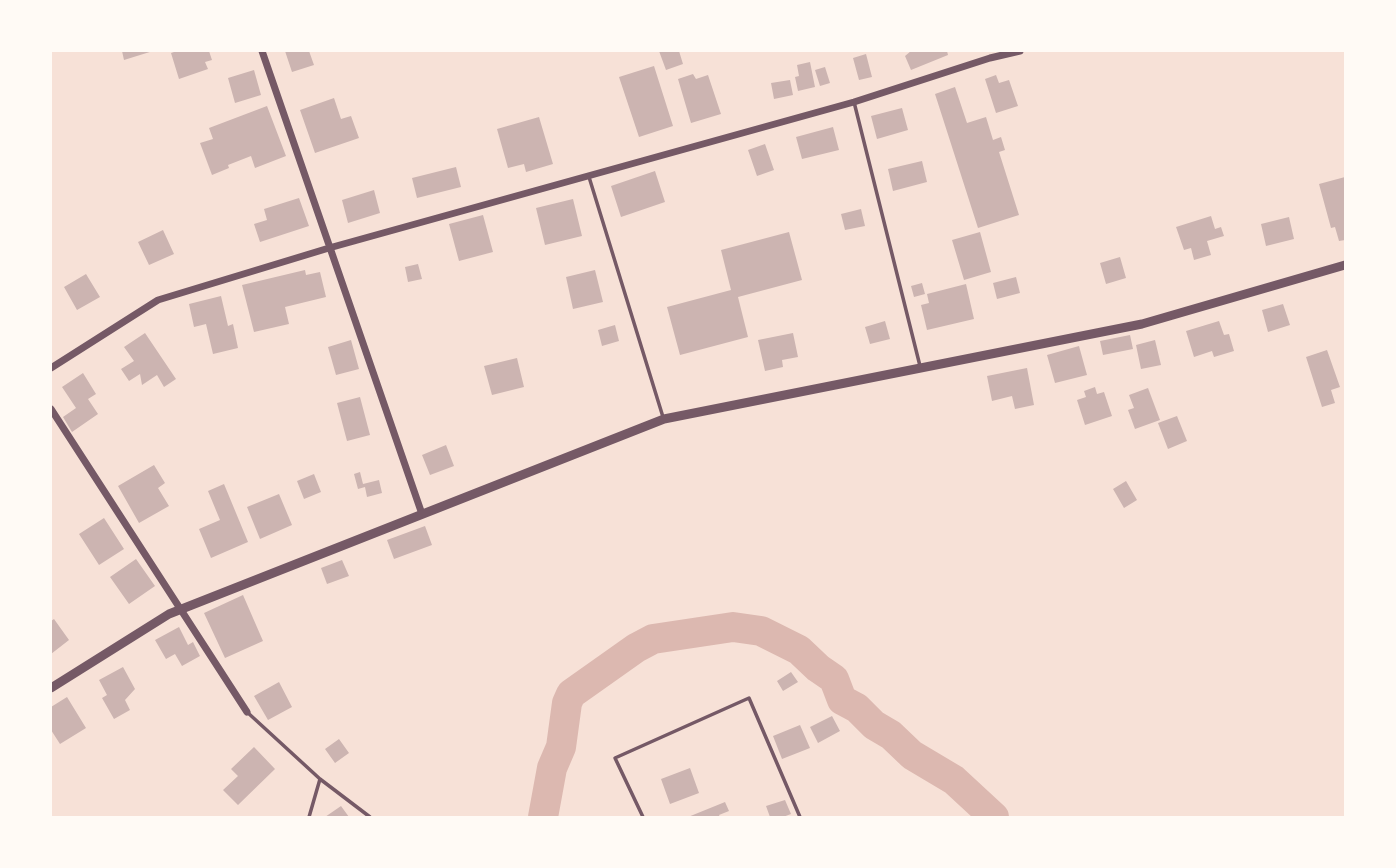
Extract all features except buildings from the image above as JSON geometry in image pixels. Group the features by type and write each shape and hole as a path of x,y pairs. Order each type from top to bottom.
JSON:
{"street":[{"path":"262,51 422,514"},
{"path":"51,368 158,300 329,248 854,102 1020,51"},
{"path":"51,688 169,614 664,419 1142,324 1345,265"},
{"path":"51,409 247,712"}],"lane":[{"path":"854,102 920,368"},
{"path":"589,175 664,419"},
{"path":"643,817 614,758 749,698 800,817"},
{"path":"247,712 320,779 370,817"},
{"path":"309,817 320,779"}],"waterway":[{"path":"543,817 552,768 561,747 567,703 571,694 653,639 733,627 761,631 799,650 834,679 842,700 857,708 912,755 954,780 994,817"}]}
